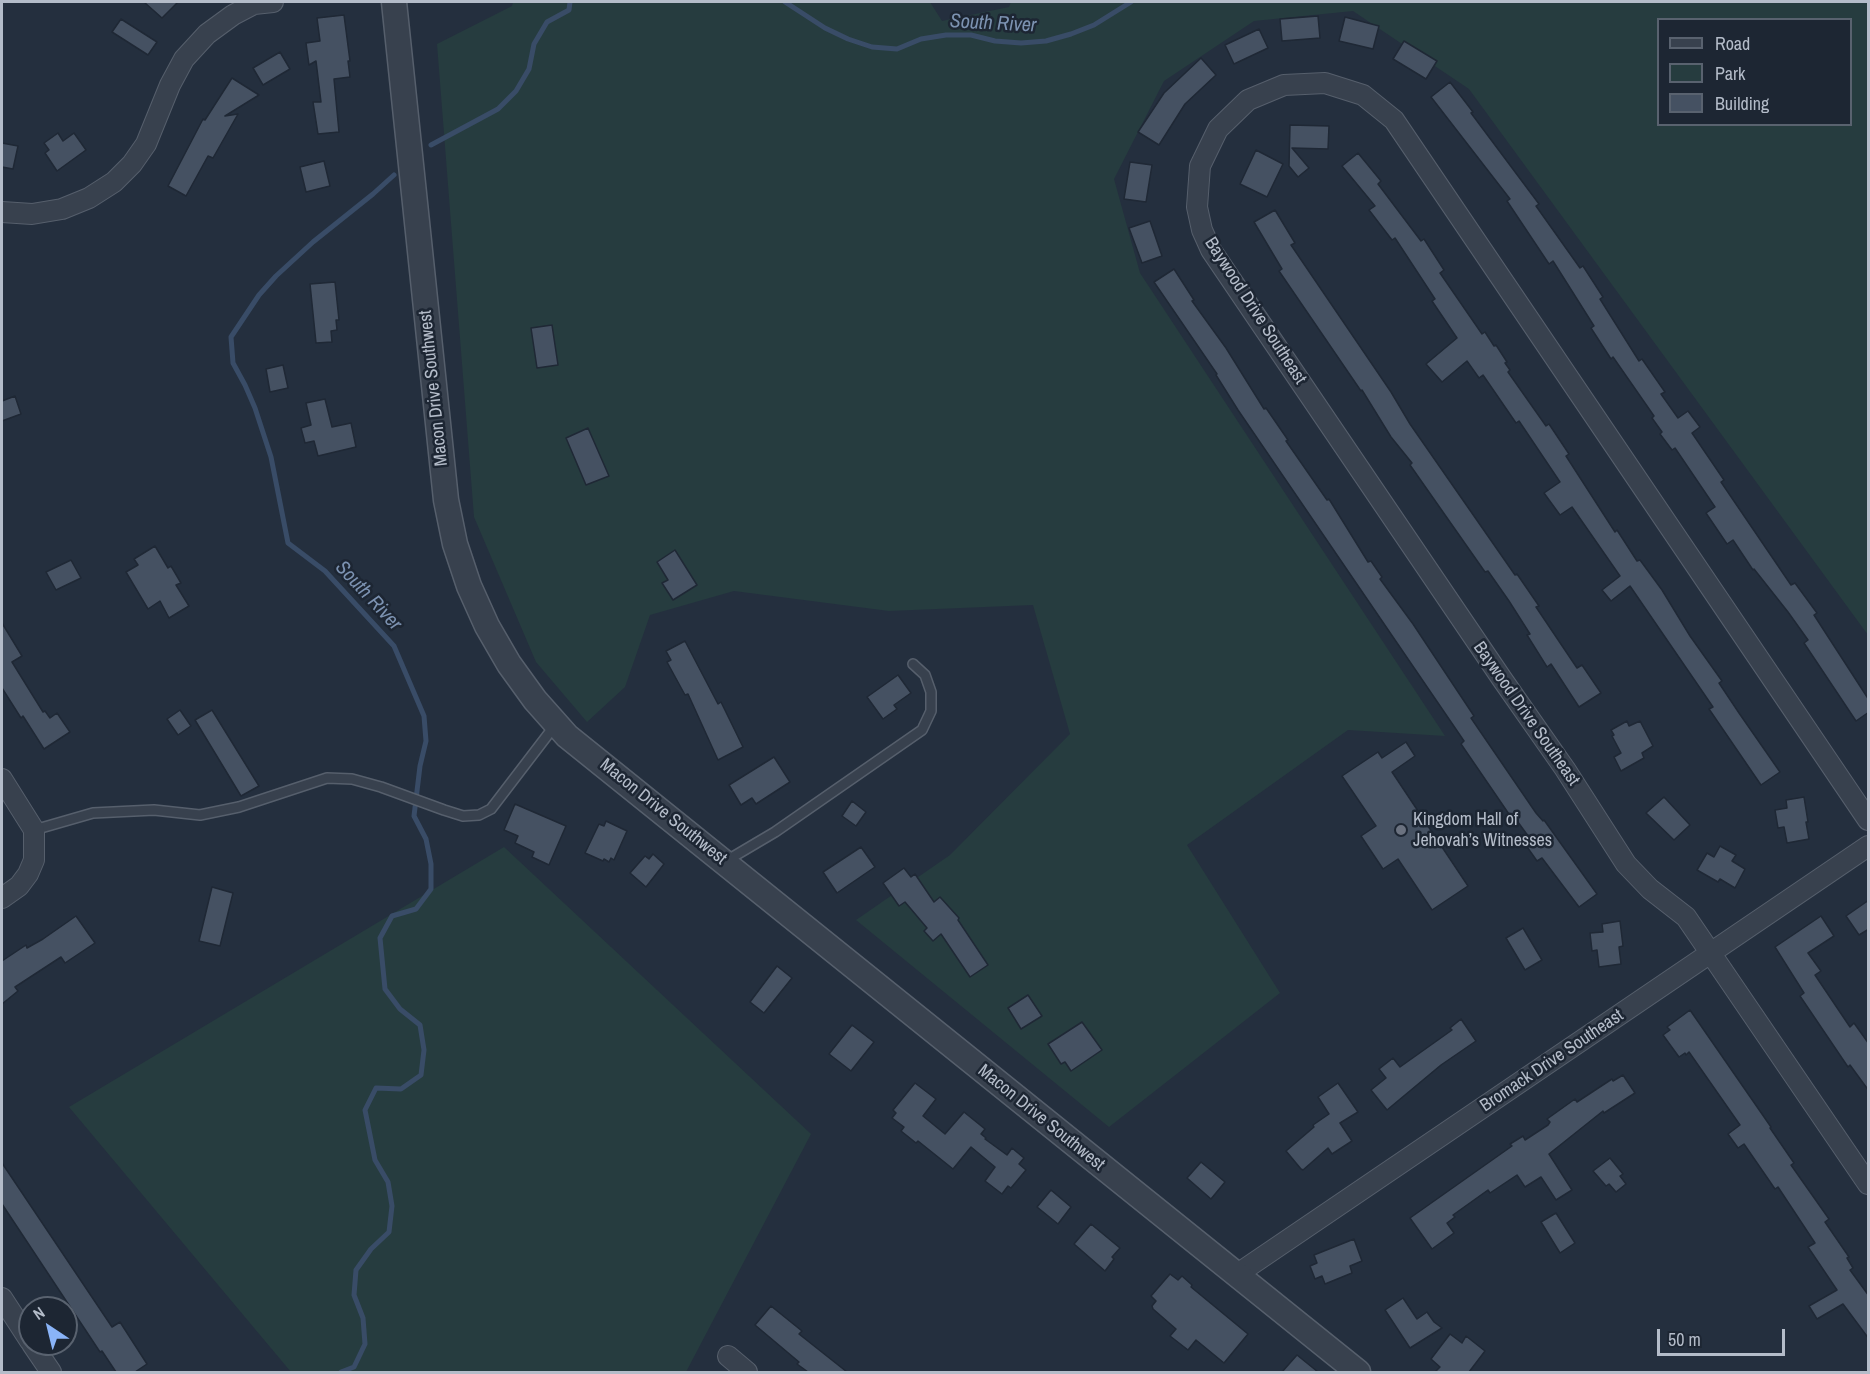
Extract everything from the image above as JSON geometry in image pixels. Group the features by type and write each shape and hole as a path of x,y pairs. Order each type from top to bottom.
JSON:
{"street":[{"path":"2,212 32,214 62,209 89,198 114,182 132,164 146,144 170,85 184,60 199,42 233,15 254,4 273,2"},
{"name":"Macon Drive Southwest","path":"394,2 446,500 455,544 469,586 487,626 509,664 535,700 567,736 1358,1372"},
{"name":"Baywood Drive Southeast","path":"1867,1179 1686,917 1650,889 1626,864 1565,768 1502,680 1211,250 1202,230 1197,207 1200,166 1218,129 1248,100 1284,85 1325,83 1364,95 1394,120 1869,820"},
{"path":"2,779 34,830 34,860 28,874 19,886 2,898"},
{"name":"Bromack Drive Southeast","path":"1236,1275 1869,846"},
{"path":"2,1299 18,1323"},
{"path":"1316,1339 1330,1372"},
{"path":"40,1356 51,1372"},
{"path":"728,1356 747,1372"}],"lane":[{"path":"724,862 775,832 922,730 931,711 931,692 925,675 914,664"},
{"path":"34,830 93,813 154,810 200,815 239,807 327,778 352,779 464,816 479,815 491,809 556,723"}],"green space":[{"path":"513,2 930,2 942,21 1009,7 1011,2 1868,2 1868,635 1469,89 1353,11 1254,21 1164,81 1114,179 1140,273 1445,736 1348,730 1187,845 1280,993 1109,1127 856,920 950,855 1070,734 1033,605 889,611 734,591 650,615 625,687 587,722 536,662 474,517 437,44 512,6"},
{"path":"504,847 811,1134 686,1372 291,1372 69,1107"}],"building":[{"path":"144,2 178,2 162,18"},
{"path":"344,15 350,77 334,79 339,132 318,134 313,102 321,102 316,61 309,65 306,43 320,41 317,18"},
{"path":"1318,16 1320,38 1282,41 1280,19"},
{"path":"1345,17 1379,26 1373,49 1339,41"},
{"path":"121,19 157,42 148,55 112,32"},
{"path":"1259,29 1268,48 1234,64 1225,45"},
{"path":"1404,41 1437,61 1426,79 1393,59"},
{"path":"280,52 290,69 263,85 253,68"},
{"path":"1201,58 1216,75 1185,104 1159,145 1138,132 1164,93"},
{"path":"232,78 259,95 225,116 238,114 213,158 208,156 186,196 168,186 203,119 205,120"},
{"path":"1450,82 1539,204 1536,206 1580,268 1583,266 1603,297 1600,299 1639,361 1642,359 1665,392 1661,394 1678,418 1688,411 1700,427 1692,433 1724,480 1721,482 1791,585 1795,583 1817,613 1814,615 1869,700 1869,712 1856,721 1804,643 1808,640 1788,612 1753,570 1733,540 1727,544 1706,513 1715,507 1675,448 1672,450 1660,434 1662,432 1652,418 1654,416 1613,357 1611,359 1591,328 1594,326 1553,261 1549,264 1507,201 1510,199 1431,97"},
{"path":"1290,125 1329,126 1328,149 1292,148 1309,168 1298,177 1289,166"},
{"path":"58,133 63,141 74,133 86,150 57,171 45,153 49,150 44,143"},
{"path":"2,143 18,146 13,169 2,167"},
{"path":"1256,150 1283,164 1267,197 1240,184"},
{"path":"1358,153 1381,181 1378,184 1421,241 1424,239 1444,270 1440,273 1482,334 1485,332 1494,346 1496,345 1507,362 1505,363 1510,370 1508,372 1546,426 1549,424 1569,454 1566,456 1615,532 1617,530 1637,561 1640,560 1662,590 1690,636 1722,681 1719,683 1780,772 1761,785 1709,709 1713,707 1630,586 1611,601 1602,590 1620,576 1572,507 1560,515 1544,493 1560,482 1519,421 1516,423 1483,375 1479,378 1467,361 1442,382 1426,364 1457,338 1432,301 1435,299 1395,238 1392,240 1369,210 1375,206 1342,166"},
{"path":"324,161 330,186 306,192 300,167"},
{"path":"1130,162 1152,165 1146,202 1124,199"},
{"path":"1275,210 1295,243 1291,245 1391,392 1410,424 1539,606 1536,607 1577,668 1582,665 1601,693 1579,707 1551,664 1547,667 1509,601 1488,571 1485,572 1410,465 1412,463 1391,437 1362,390 1279,271 1282,269 1254,222"},
{"path":"1150,221 1162,256 1142,263 1129,228"},
{"path":"1174,269 1194,300 1192,301 1226,348 1264,409 1266,408 1327,500 1329,499 1368,562 1371,561 1382,577 1380,579 1474,716 1471,718 1536,813 1544,820 1597,894 1579,907 1542,858 1537,861 1525,844 1531,840 1515,818 1513,820 1461,744 1464,741 1238,410 1217,374 1154,282"},
{"path":"335,282 339,320 336,320 337,330 331,331 332,342 316,343 310,284"},
{"path":"552,325 558,365 537,368 531,328"},
{"path":"283,365 288,388 270,392 266,369"},
{"path":"15,396 21,414 2,421 2,401"},
{"path":"325,399 332,427 351,423 356,447 318,456 314,441 305,443 301,428 311,425 306,403"},
{"path":"588,428 609,476 586,485 566,438"},
{"path":"155,546 168,568 171,566 181,583 176,585 189,606 169,618 160,601 148,609 126,572 138,565 134,559"},
{"path":"675,550 697,585 673,600 662,583 668,580 657,562"},
{"path":"71,560 81,578 56,590 46,572"},
{"path":"2,623 22,656 12,662 43,712 45,711 50,718 57,713 70,732 44,749 2,688"},
{"path":"685,641 718,704 721,702 743,747 718,760 688,694 685,695 667,662 671,660 666,651"},
{"path":"898,675 911,693 894,705 897,709 883,719 867,697"},
{"path":"180,710 191,726 178,735 167,719"},
{"path":"212,710 259,786 241,796 195,720"},
{"path":"1627,721 1629,726 1640,721 1653,746 1642,753 1644,758 1621,771 1614,757 1621,753 1611,730"},
{"name":"Kingdom Hall of Jehovah’s Witnesses","path":"1406,742 1415,756 1392,772 1468,886 1432,910 1398,859 1383,869 1361,836 1376,826 1342,776 1378,752 1382,758"},
{"path":"774,757 790,782 756,804 752,798 741,805 729,785"},
{"path":"1664,797 1690,825 1674,840 1646,813"},
{"path":"1804,797 1809,839 1787,843 1784,827 1778,828 1775,810 1787,808 1786,800"},
{"path":"852,801 866,812 856,826 842,816"},
{"path":"515,804 566,826 549,865 532,857 534,852 515,843 518,836 504,830"},
{"path":"606,821 627,831 614,860 611,858 609,862 585,853 599,824 604,826"},
{"path":"1720,846 1736,855 1732,861 1745,869 1735,888 1720,879 1718,882 1697,870 1707,853 1714,857"},
{"path":"861,847 875,867 837,893 823,872"},
{"path":"653,854 664,864 646,887 630,873 645,856 649,859"},
{"path":"904,868 911,877 915,874 934,902 940,897 959,918 958,920 988,965 970,977 941,934 933,941 924,931 927,928 905,902 899,906 883,883"},
{"path":"212,887 233,893 220,946 199,941"},
{"path":"1869,900 1869,929 1859,935 1846,916"},
{"path":"76,916 95,943 65,963 61,957 15,987 18,991 2,1004 2,961 26,945 27,948 43,939"},
{"path":"1821,916 1834,936 1808,953 1821,971 1815,975 1850,1027 1854,1023 1869,1044 1869,1091 1850,1065 1848,1067 1800,996 1804,993 1775,947"},
{"path":"1620,921 1623,946 1619,947 1621,964 1599,967 1597,950 1592,951 1590,933 1603,932 1602,924"},
{"path":"1523,928 1542,960 1525,970 1506,938"},
{"path":"777,966 792,978 764,1013 750,1002"},
{"path":"1028,995 1042,1016 1021,1029 1008,1008"},
{"path":"1690,1010 1771,1127 1794,1163 1791,1165 1829,1219 1825,1222 1849,1257 1847,1258 1853,1268 1850,1270 1869,1296 1869,1339 1843,1304 1817,1319 1809,1306 1837,1290 1808,1247 1815,1243 1778,1187 1775,1189 1744,1144 1738,1148 1728,1134 1740,1125 1689,1052 1679,1057 1663,1035 1670,1030 1667,1027"},
{"path":"1461,1019 1476,1041 1441,1065 1387,1110 1371,1090 1386,1078 1379,1069 1393,1058 1400,1067 1452,1030 1450,1028"},
{"path":"1082,1022 1102,1050 1071,1071 1065,1062 1061,1064 1048,1044"},
{"path":"852,1025 874,1042 851,1071 829,1054"},
{"path":"1623,1075 1635,1093 1604,1113 1603,1111 1549,1154 1572,1190 1556,1200 1541,1177 1525,1187 1517,1175 1490,1193 1488,1190 1453,1215 1455,1217 1447,1223 1454,1233 1432,1249 1410,1218 1512,1146 1510,1144 1523,1136 1525,1140 1548,1125 1550,1122 1547,1119 1575,1099 1577,1102 1612,1079 1613,1081"},
{"path":"915,1083 936,1099 923,1116 945,1134 964,1112 985,1129 981,1134 985,1139 1007,1155 1012,1148 1024,1158 1019,1164 1026,1170 1011,1188 1008,1186 1002,1194 985,1181 995,1167 971,1147 953,1169 918,1141 916,1143 901,1131 904,1127 892,1118 896,1113 893,1110"},
{"path":"1338,1083 1358,1112 1340,1123 1352,1141 1332,1154 1328,1148 1303,1170 1286,1151 1314,1127 1313,1125 1329,1114 1318,1097"},
{"path":"1610,1158 1623,1174 1620,1176 1626,1184 1616,1192 1609,1184 1606,1186 1593,1171"},
{"path":"1201,1162 1225,1182 1211,1199 1187,1178"},
{"path":"2,1163 112,1327 120,1322 147,1364 135,1372 116,1372 78,1319 78,1296 63,1296 2,1204"},
{"path":"1051,1190 1071,1207 1058,1224 1037,1207"},
{"path":"1556,1213 1575,1243 1560,1253 1541,1222"},
{"path":"1091,1224 1120,1248 1105,1271 1074,1244"},
{"path":"1354,1239 1362,1261 1350,1266 1352,1273 1325,1284 1322,1276 1315,1279 1310,1266 1317,1263 1314,1255"},
{"path":"1170,1274 1178,1280 1182,1276 1192,1285 1191,1287 1248,1334 1224,1363 1196,1340 1188,1350 1170,1336 1176,1329 1153,1309 1152,1306 1156,1301 1151,1296"},
{"path":"1403,1298 1417,1319 1427,1312 1442,1328 1410,1348 1385,1310"},
{"path":"771,1306 802,1331 799,1334 847,1372 808,1372 797,1364 799,1362 755,1325"},
{"path":"1450,1334 1462,1343 1466,1336 1485,1351 1469,1372 1435,1372 1440,1367 1431,1359"},
{"path":"1297,1355 1318,1372 1282,1372"}],"waterway":[{"name":"South River","path":"431,145 498,109 516,91 529,69 534,44 547,22 569,10 570,2"},
{"name":"South River","path":"785,2 825,28 848,39 872,47 897,49 921,39 946,35 971,35 995,41 1021,43 1046,41 1094,25 1131,2"},
{"name":"South River","path":"341,1372 354,1367 365,1344 363,1318 354,1295 356,1270 371,1249 389,1232 392,1206 388,1182 375,1160 365,1110 376,1088 401,1089 421,1075 424,1050 420,1025 400,1009 385,989 380,938 392,916 416,909 431,889 431,864 426,839 414,816 420,766 426,741 424,716 394,646 325,571 288,543 271,457 255,408 233,363 231,337 259,295 276,276 394,175"}],"place":[{"name":"Kingdom Hall of Jehovah’s Witnesses","path":"1401,830"}]}
